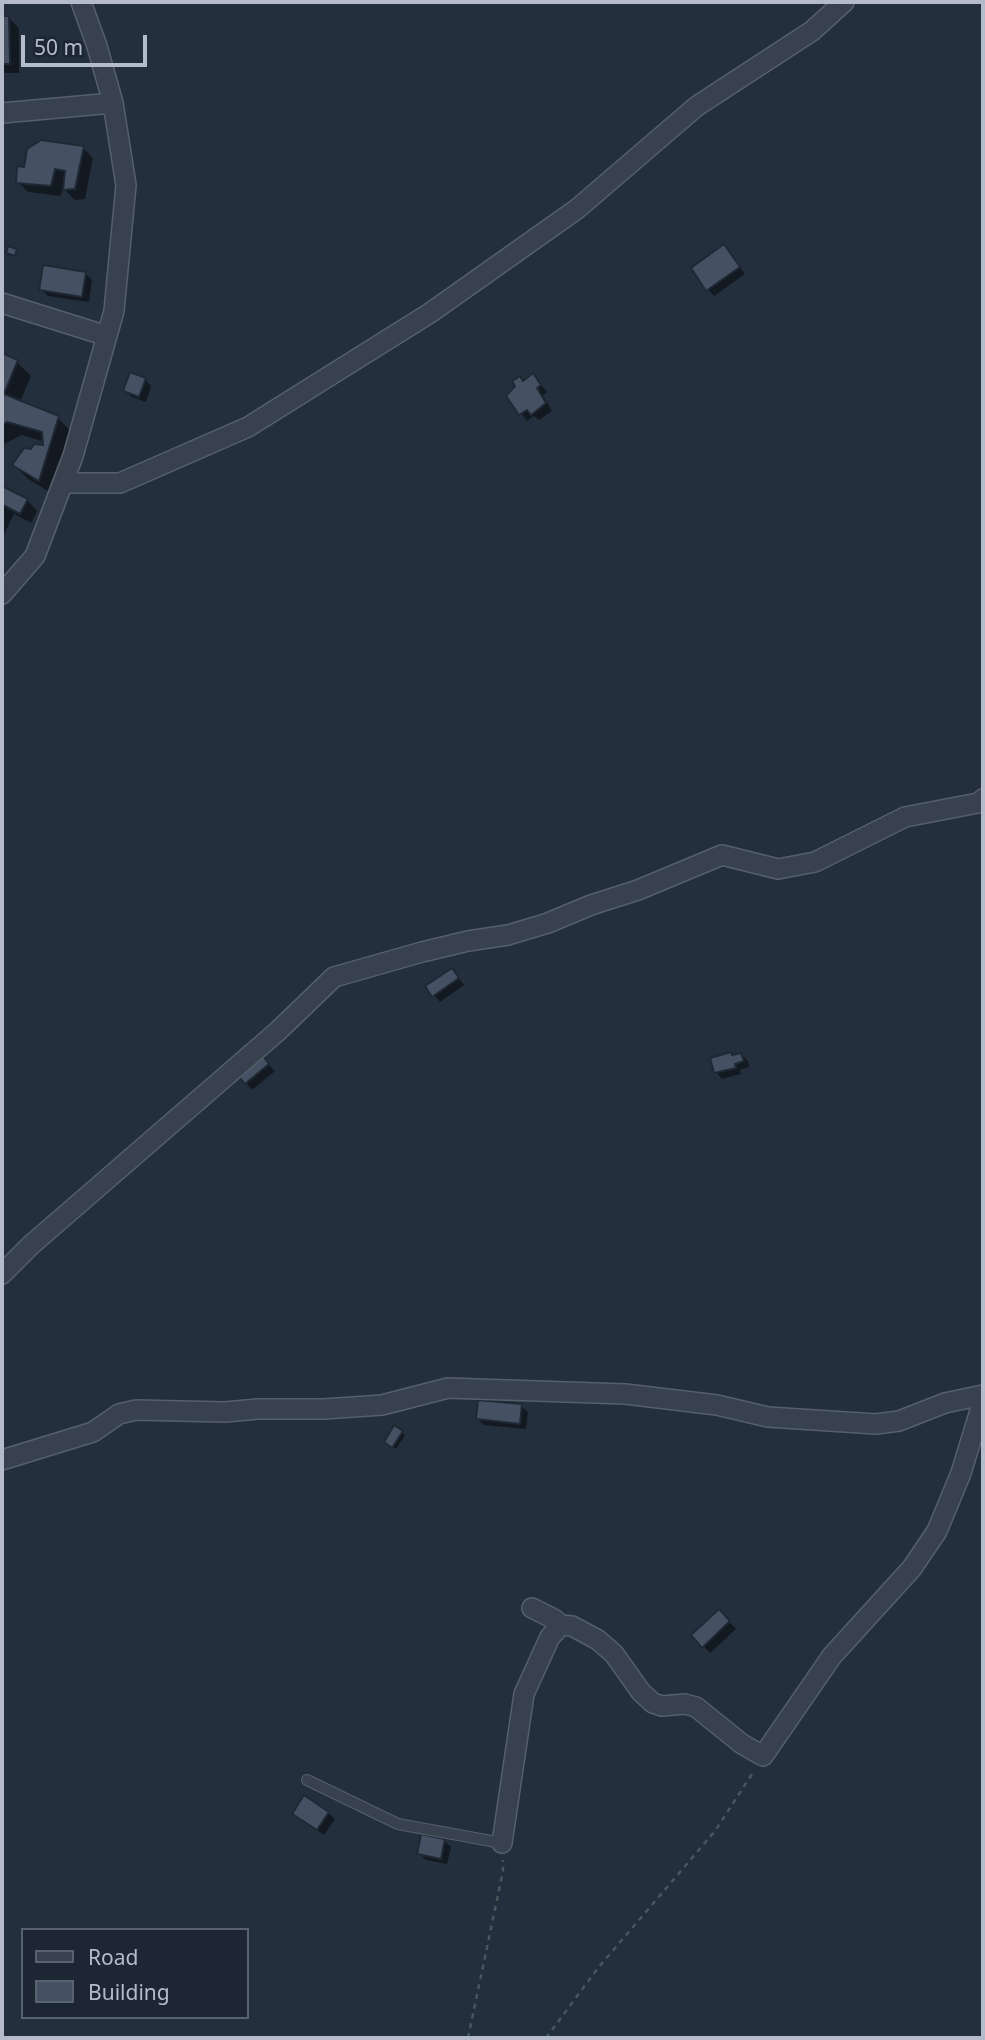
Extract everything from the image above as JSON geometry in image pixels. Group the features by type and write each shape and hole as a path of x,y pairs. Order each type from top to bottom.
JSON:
{"street":[{"path":"2,594 35,556 73,456 114,311 126,186 113,103 97,46 80,2"},
{"path":"63,484 120,483 259,419 430,313 578,209 697,106 812,31 844,2"},
{"path":"2,113 113,103"},
{"path":"2,303 107,336"},
{"path":"2,1274 31,1245 278,1031 334,978 422,951 468,940 508,935 548,923 722,855 778,869 815,862 905,817 978,803 983,799"},
{"path":"2,1460 93,1432 118,1414 136,1410 225,1412 382,1405 449,1388 625,1394 717,1405 768,1417 876,1424 899,1421 945,1403 983,1395"},
{"path":"532,1608 561,1625 572,1626 606,1647 653,1703 662,1706 685,1704 696,1707 742,1744 763,1756 838,1649 912,1568 937,1531 961,1473 983,1401"},
{"path":"502,1843 524,1694 551,1637 561,1625"}],"lane":[{"path":"307,1780 398,1824 502,1843"}],"path":[{"path":"546,2038 598,1968 715,1832 763,1756"},
{"path":"468,2038 503,1871 502,1843"}],"building":[{"path":"2,16 9,16 10,64 2,64"},
{"path":"41,140 84,146 75,189 63,190 65,171 55,169 51,186 16,183 17,166 24,167 27,149"},
{"path":"724,244 740,267 706,291 691,268"},
{"path":"8,246 17,249 15,256 6,253"},
{"path":"43,265 86,272 82,297 39,290"},
{"path":"2,353 18,360 4,394 59,416 39,481 12,465 24,448 31,449 34,444 43,445 42,432 7,422 2,425"},
{"path":"130,372 146,378 139,397 123,391"},
{"path":"533,373 541,385 537,388 546,403 531,415 527,410 519,415 506,396 515,386 512,381 520,376 523,381"},
{"path":"2,486 28,499 20,514 3,505 2,508"},
{"path":"452,968 459,978 432,997 425,986"},
{"path":"731,1052 732,1055 741,1053 744,1061 735,1064 736,1068 714,1073 710,1058"},
{"path":"263,1056 269,1064 245,1084 238,1076"},
{"path":"478,1400 522,1404 520,1424 476,1419"},
{"path":"394,1425 403,1431 392,1448 384,1442"},
{"path":"719,1609 730,1621 702,1648 691,1635"},
{"path":"304,1795 329,1812 317,1830 292,1814"},
{"path":"421,1834 445,1839 441,1859 417,1854"}]}
